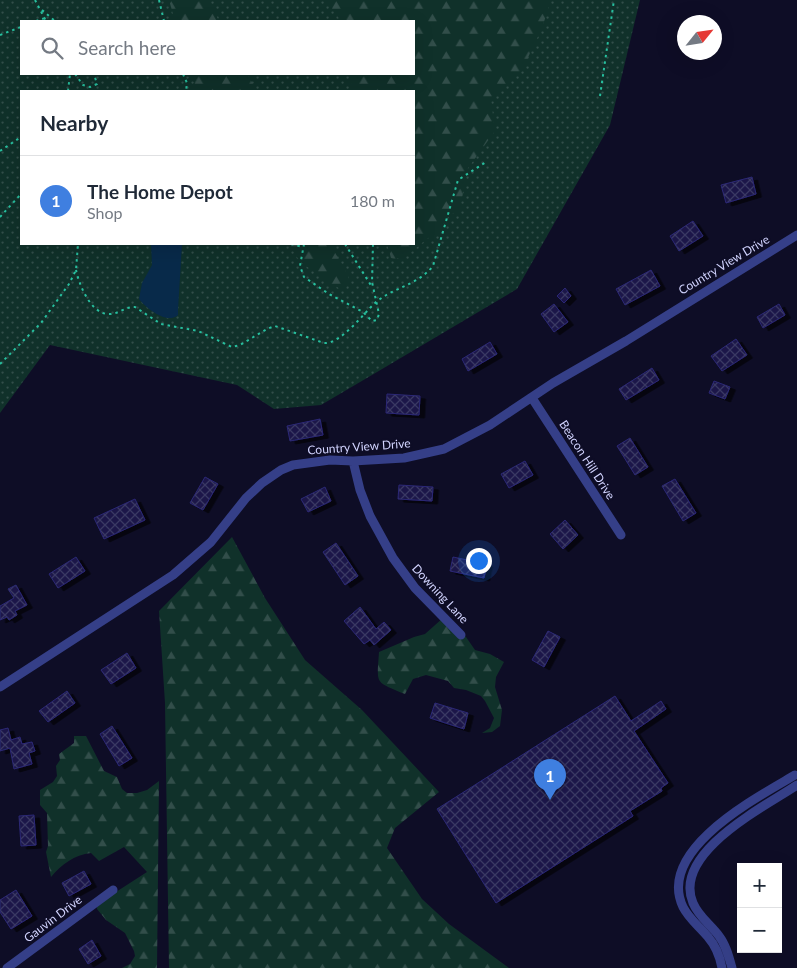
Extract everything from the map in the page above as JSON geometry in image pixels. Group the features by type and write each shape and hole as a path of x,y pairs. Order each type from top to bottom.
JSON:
{"street":[{"name":"Country View Drive","path":"0,687 174,576 211,542 246,498 271,476 281,470 300,464 330,460 353,461 404,458 444,449 490,425 553,383 626,341 797,235"},
{"name":"Beacon Hill Drive","path":"532,398 621,535"},
{"name":"Downing Lane","path":"353,461 360,490 370,516 393,558 415,588 461,634"},
{"path":"722,968 716,949 682,905 681,876 687,860 698,843 708,834 752,801 795,775"},
{"path":"732,968 719,936 697,912 692,901 690,894 691,876 701,858 714,842 797,785"},
{"name":"Gauvin Drive","path":"8,968 113,890"}],"path":[{"path":"35,0 45,18 39,20"},
{"path":"159,0 164,20"},
{"path":"600,96 614,0"},
{"path":"40,9 53,20"},
{"path":"0,35 20,26"},
{"path":"68,90 70,75"},
{"path":"76,75 83,84 90,87 97,84 94,75"},
{"path":"183,75 187,83 186,90"},
{"path":"0,151 20,137"},
{"path":"76,270 90,302 97,309 108,314 135,307 161,324 198,331 232,346 240,346 275,326 324,343 332,342 343,335 377,302 394,291 418,281 433,266 458,180 486,162"},
{"path":"0,217 20,195"},
{"path":"0,364 41,323 69,284 76,270 78,245"},
{"path":"294,245 303,248"},
{"path":"304,245 300,266 307,280 364,313 370,320 377,320 379,314 372,282 373,245"},
{"path":"346,245 374,291"}],"green space":[{"path":"0,0 640,0 610,125 517,289 321,405 274,409 237,385 50,345 0,413"},
{"path":"169,0 208,0 218,20 175,20"},
{"path":"326,0 551,0 542,28 521,72 491,100 495,131 468,168 460,208 446,219 439,232 403,257 397,259 391,258 387,245 415,245 415,90 353,90 349,75 415,75 415,20 340,20"},
{"path":"191,75 248,75 256,90 195,90"},
{"path":"290,245 331,245 348,275 349,280 346,288 340,289 303,264"},
{"path":"232,537 265,598 305,660 362,710 439,792 395,828 387,848 422,899 449,924 509,968 169,968 165,703 159,611"},
{"path":"443,618 466,637 475,650 490,654 504,662 496,677 495,687 502,710 500,726 492,732 482,733 490,728 494,718 481,696 454,688 448,681 426,675 413,679 405,694 383,684 378,676 379,652 425,634"},
{"path":"74,736 86,736 104,771 117,777 122,789 127,793 147,790 159,781 157,968 122,968 130,964 135,956 134,951 125,933 106,920 97,909 116,892 147,872 124,847 99,861 91,853 74,858 64,864 51,877 46,852 48,846 47,813 40,805 40,790 53,782 57,776 56,766 60,760 59,754 74,743"}],"water":[{"path":"151,245 182,245 178,315 173,318 157,314 146,307 139,299 142,283 152,265"}],"building":[{"path":"752,177 756,194 726,203 721,185"},
{"path":"693,221 703,236 679,251 670,236"},
{"path":"651,270 660,286 625,305 616,289"},
{"path":"565,288 571,296 564,303 557,296"},
{"path":"554,304 568,322 554,332 541,314"},
{"path":"779,304 785,315 763,328 757,317"},
{"path":"736,339 747,355 722,371 711,356"},
{"path":"490,342 497,354 468,371 462,359"},
{"path":"652,368 659,380 626,400 619,389"},
{"path":"714,381 730,387 725,399 709,393"},
{"path":"387,394 420,396 419,415 386,413"},
{"path":"320,419 323,435 290,441 287,426"},
{"path":"630,438 648,467 635,475 617,446"},
{"path":"525,461 533,475 509,488 501,474"},
{"path":"205,477 218,484 203,510 190,503"},
{"path":"675,479 696,513 683,521 662,486"},
{"path":"399,485 433,487 432,501 398,499"},
{"path":"325,487 331,501 308,512 301,499"},
{"path":"135,499 145,520 104,539 94,518"},
{"path":"565,520 578,535 563,549 550,534"},
{"path":"336,543 358,576 345,585 323,552"},
{"path":"76,557 85,571 58,588 49,574"},
{"path":"453,557 487,564 484,578 450,571"},
{"path":"16,585 27,605 15,611 17,615 9,620 7,617 0,620 0,606 14,598 8,589"},
{"path":"360,607 376,629 384,622 391,630 374,645 370,640 364,644 344,621"},
{"path":"548,631 560,637 544,667 532,660"},
{"path":"127,653 136,668 111,684 101,670"},
{"path":"67,691 75,703 48,722 39,711"},
{"path":"615,696 631,721 661,701 666,709 634,731 668,783 661,788 662,791 630,811 633,816 496,903 437,809"},
{"path":"435,703 468,713 464,729 430,718"},
{"path":"112,726 132,758 119,766 100,734"},
{"path":"8,728 11,740 20,737 22,744 32,742 35,751 29,753 32,764 14,769 10,748 0,751 0,730"},
{"path":"34,815 36,845 21,846 19,816"},
{"path":"84,871 91,884 69,896 62,883"},
{"path":"16,890 32,916 11,929 0,912 0,900"},
{"path":"92,940 101,956 88,964 79,949"}],"place":[{"name":"The Home Depot","path":"550,800"}]}
